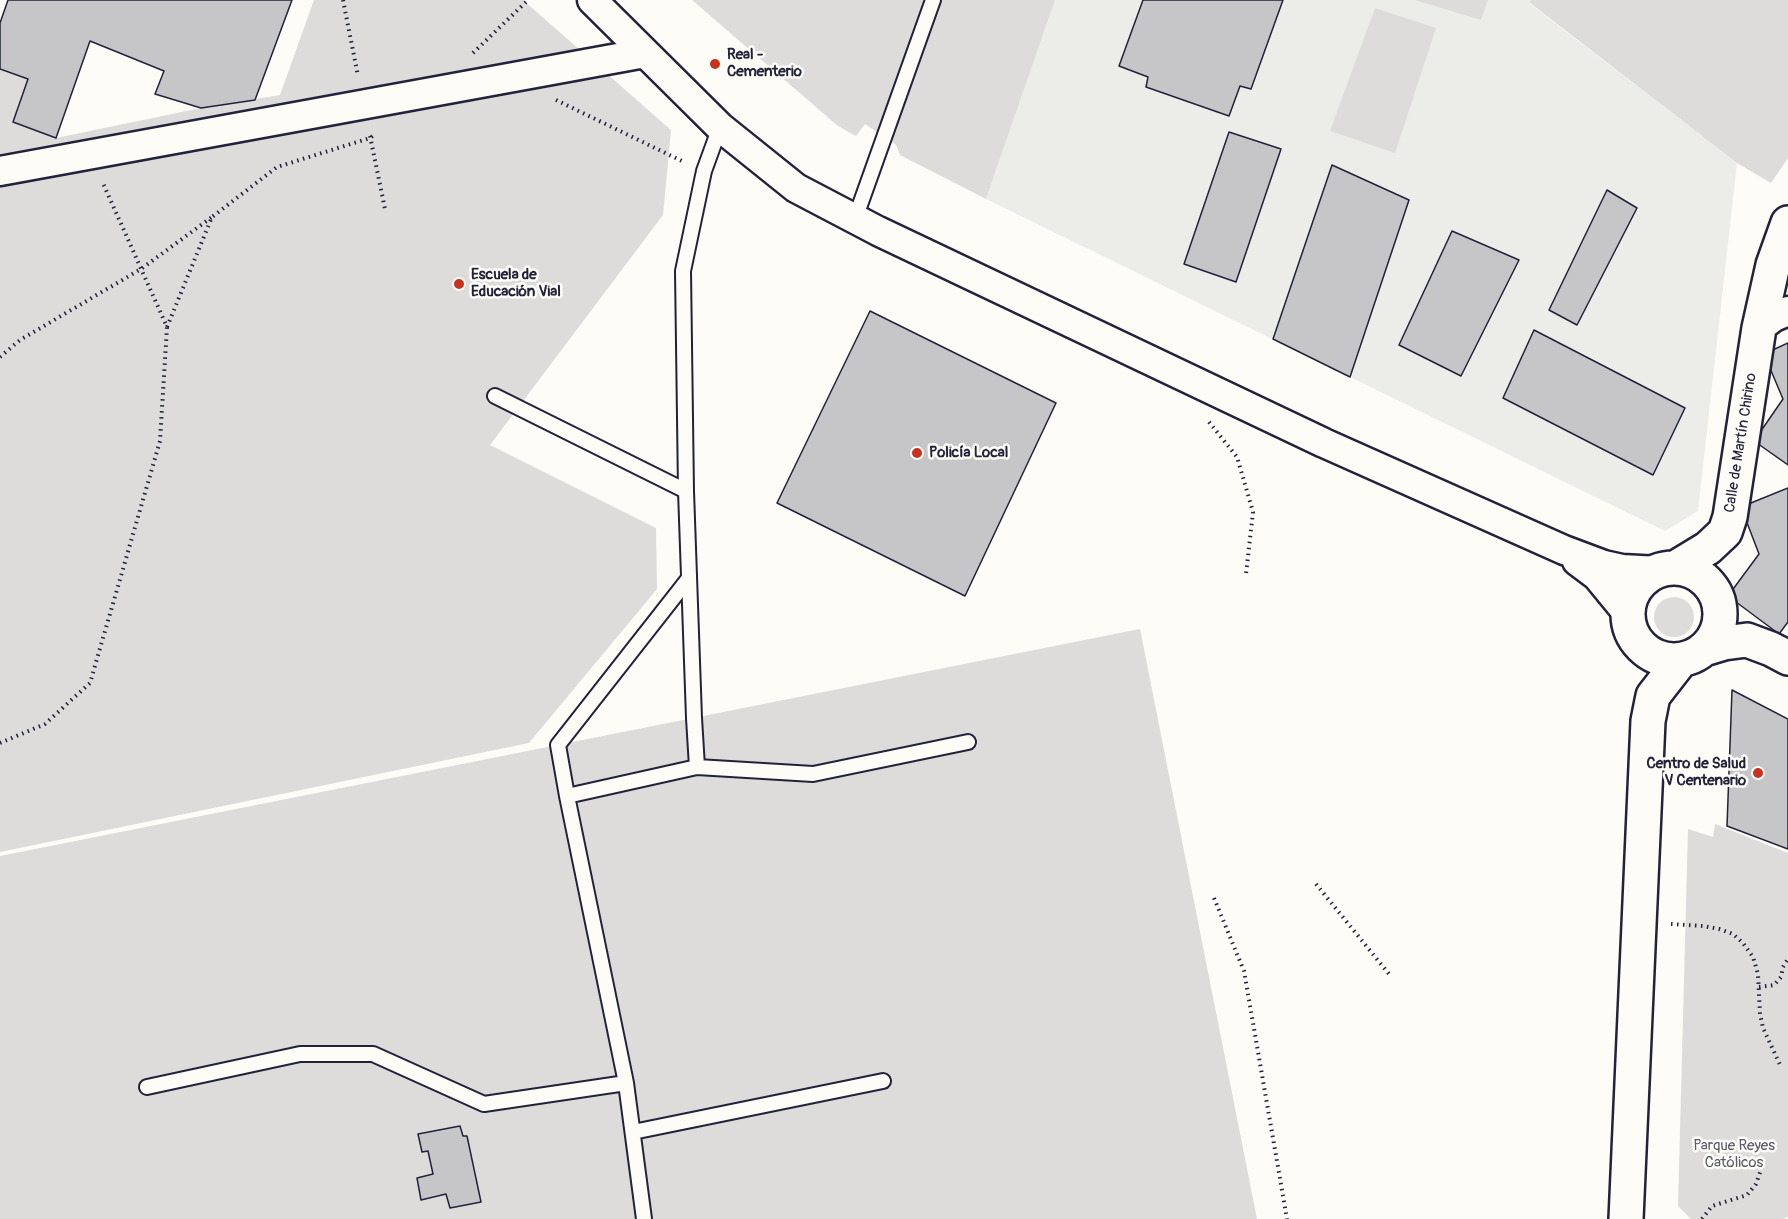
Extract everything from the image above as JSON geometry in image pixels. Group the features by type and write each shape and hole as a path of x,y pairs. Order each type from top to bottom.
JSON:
{"main road":[{"name":"Calle de Martín Chirino","path":"1667,570 1708,548 1725,532 1730,517 1758,328 1773,265 1788,223"},
{"path":"1631,1211 1648,721 1653,696 1693,654 1712,640 1718,628 1720,616 1718,601 1712,588 1701,578 1688,571 1667,570 1647,578 1636,587 1630,601 1648,721"},
{"path":"1633,628 1646,650 1657,657 1669,660 1724,643 1747,640 1772,649 1788,658"}],"street":[{"path":"592,0 720,127 796,188 855,219 1324,443 1564,550 1604,565 1622,569 1667,570"},
{"path":"2,170 645,52"},
{"path":"1758,328 1788,311"},
{"path":"1564,550 1597,576 1633,628"}],"lane":[{"path":"855,219 933,0"},
{"path":"697,767 686,491 683,271 704,171 720,127"},
{"path":"495,396 686,491"},
{"path":"644,1219 626,1083 558,745 689,578"},
{"path":"567,796 697,767 813,774 968,742"},
{"path":"147,1087 300,1054 373,1054 484,1104 626,1083"},
{"path":"633,1132 883,1081"}],"path":[{"path":"469,58 528,0"},
{"path":"509,78 704,171"},
{"path":"0,357 20,340 141,270 277,167 370,138 380,131"},
{"path":"90,155 167,327"},
{"path":"0,743 45,724 90,683 160,441 167,327 212,217"},
{"path":"1237,457 1252,512 1246,574"},
{"path":"1316,884 1389,974"},
{"path":"1214,898 1244,971 1287,1219"},
{"path":"1640,922 1703,926 1733,934 1743,943 1753,957 1758,974 1763,1028 1781,1067"},
{"path":"1759,987 1774,985 1781,978 1782,967 1788,959"},
{"path":"1702,1219 1712,1206 1747,1195 1756,1184 1763,1164"}],"shaded area":[{"path":"1055,0 1531,0 1530,4 1737,163 1698,511 1665,531 986,199"}],"green space":[{"path":"314,0 523,0 671,130 663,215 490,445 656,528 657,589 529,743 0,852 0,69 28,79 13,122 56,138 201,108 280,95"},
{"path":"692,0 1055,0 986,199 900,155 896,145 865,124 856,136 838,126"},
{"path":"1415,0 1488,0 1481,20"},
{"path":"1531,0 1788,0 1788,158 1771,183 1737,163 1530,3"},
{"path":"1375,8 1436,28 1395,153 1330,131"},
{"path":"1674,597 1682,598 1688,603 1693,609 1693,625 1688,631 1682,636 1674,637 1666,636 1660,631 1655,625 1654,617 1655,609 1660,603 1666,598"},
{"path":"1140,629 1257,1219 0,1219 0,856"},
{"name":"Parque Reyes Católicos","path":"1715,824 1788,853 1788,1217 1783,1219 1691,1219 1678,1206 1688,829 1713,837"}],"building":[{"path":"8,0 292,0 255,100 201,108 155,94 164,71 90,41 56,138 13,122 28,79 0,69 0,23"},
{"path":"1143,0 1283,0 1251,89 1240,86 1229,116 1146,87 1148,77 1119,66"},
{"path":"1229,132 1281,149 1236,282 1184,264"},
{"path":"1332,165 1409,200 1350,377 1273,339"},
{"path":"1607,190 1637,208 1577,325 1549,310"},
{"path":"1452,231 1519,260 1461,376 1399,345"},
{"name":"Policía Local","path":"870,311 1056,403 965,596 777,503"},
{"path":"1534,330 1685,408 1653,475 1503,398"},
{"path":"1788,343 1788,465 1754,441 1783,399 1764,354"},
{"path":"1788,488 1788,622 1779,634 1728,596 1759,554 1741,507"},
{"name":"Centro de Salud V Centenario","path":"1732,690 1788,719 1788,849 1727,826"},
{"path":"460,1126 463,1136 467,1136 481,1202 450,1208 446,1194 421,1200 417,1178 433,1174 428,1151 422,1152 418,1134"}],"place":[{"name":"Real - Cementerio","path":"715,64"},
{"name":"Escuela de Educación Vial","path":"459,284"},
{"name":"Policía Local","path":"917,453"},
{"name":"Centro de Salud V Centenario","path":"1758,773"}]}
